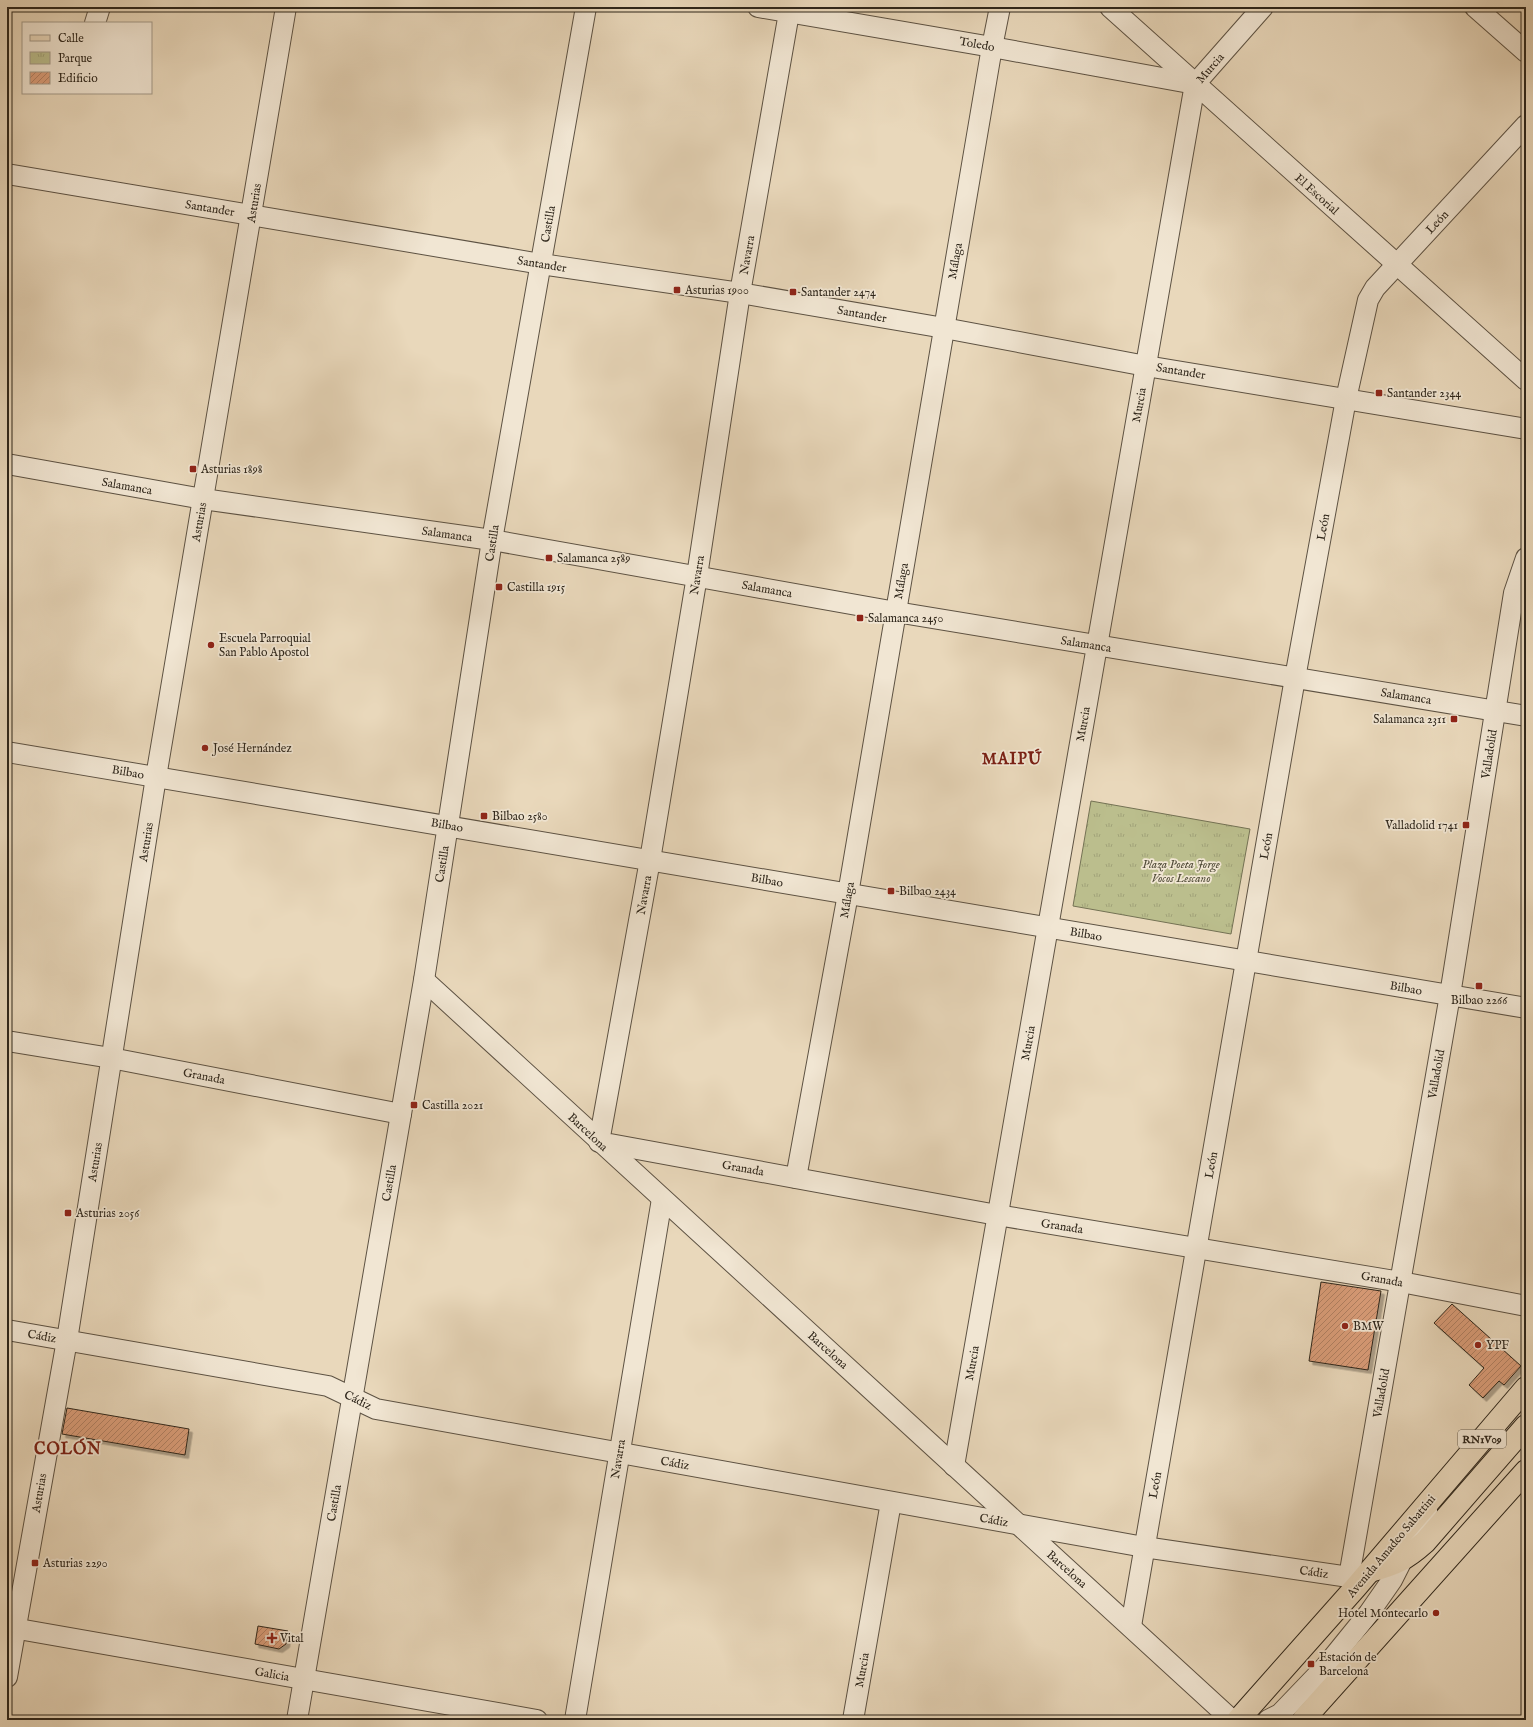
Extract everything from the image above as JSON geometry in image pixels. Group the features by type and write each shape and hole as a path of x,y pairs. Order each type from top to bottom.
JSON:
{"main road":[{"name":"Avenida Amadeo Sabattini","path":"1238,1720 1358,1578 1438,1490 1526,1388"},
{"path":"1358,1578 1395,1564 1409,1556 1435,1532 1526,1426"},
{"path":"1304,1720 1526,1471"}],"street":[{"path":"96,22 100,7"},
{"name":"Asturias","path":"7,1677 11,1628 66,1340 156,777 286,7"},
{"name":"Castilla","path":"297,1720 424,980 492,540 586,7"},
{"name":"Toledo","path":"758,7 789,10 1195,84"},
{"name":"Málaga","path":"796,1178 848,894 1000,7"},
{"name":"El Escorial","path":"1110,7 1526,380"},
{"name":"Murcia","path":"954,1466 1195,84 1263,7"},
{"path":"1475,7 1526,52"},
{"name":"Navarra","path":"599,1142 650,860 697,576 740,293 789,10"},
{"name":"León","path":"1131,1626 1296,678 1346,399 1368,300 1375,288 1526,124"},
{"name":"Santander","path":"7,174 541,264 740,293 944,328 1146,366 1526,429"},
{"name":"Salamanca","path":"7,464 203,499 492,540 896,612 1526,716"},
{"name":"Valladolid","path":"1358,1578 1401,1282 1450,995 1514,593 1526,558"},
{"name":"Bilbao","path":"7,752 1526,1008"},
{"name":"Barcelona","path":"424,980 599,1142 1131,1626 1232,1720"},
{"name":"Granada","path":"7,1041 111,1058 401,1114"},
{"name":"Granada","path":"599,1142 997,1215 1401,1282 1526,1306"},
{"name":"Navarra","path":"575,1720 662,1199"},
{"name":"Cádiz","path":"7,1330 328,1386 376,1409 1144,1547 1358,1578"},
{"path":"1268,1720 1280,1714 1326,1666 1369,1613 1392,1580 1438,1490"},
{"name":"Murcia","path":"853,1720 891,1502"},
{"name":"Galicia","path":"11,1628 537,1720"}],"green space":[{"name":"Plaza Poeta Jorge Vocos Lescano","path":"1091,801 1250,829 1231,934 1073,906"}],"building":[{"name":"BMW","path":"1321,1282 1381,1291 1368,1370 1309,1361"},
{"name":"YPF","path":"1452,1304 1521,1366 1504,1385 1499,1381 1483,1398 1469,1385 1484,1368 1434,1323"},
{"path":"67,1408 189,1429 185,1455 62,1434"},
{"name":"Vital","path":"258,1626 288,1631 286,1644 279,1649 255,1644"}],"place":[{"name":"Asturias 1900","path":"677,290"},
{"name":"Santander 2474","path":"793,292"},
{"name":"Santander 2344","path":"1379,393"},
{"name":"Asturias 1898","path":"193,469"},
{"name":"Salamanca 2589","path":"549,558"},
{"name":"Castilla 1915","path":"499,587"},
{"name":"Salamanca 2450","path":"860,618"},
{"name":"Escuela Parroquial San Pablo Apostol","path":"211,645"},
{"name":"Salamanca 2311","path":"1454,719"},
{"name":"José Hernández","path":"205,748"},
{"name":"Bilbao 2580","path":"484,816"},
{"name":"Valladolid 1741","path":"1466,825"},
{"name":"Bilbao 2434","path":"891,891"},
{"name":"Bilbao 2266","path":"1479,986"},
{"name":"Castilla 2021","path":"414,1105"},
{"name":"Asturias 2056","path":"68,1213"},
{"name":"BMW","path":"1345,1326"},
{"name":"YPF","path":"1478,1345"},
{"name":"Asturias 2290","path":"35,1563"},
{"name":"Hotel Montecarlo","path":"1436,1613"},
{"name":"Vital","path":"272,1638"},
{"name":"Estación de Barcelona","path":"1311,1664"}],"district":[{"name":"MAIPÚ","path":"1012,758"},
{"name":"COLÓN","path":"68,1448"}]}
